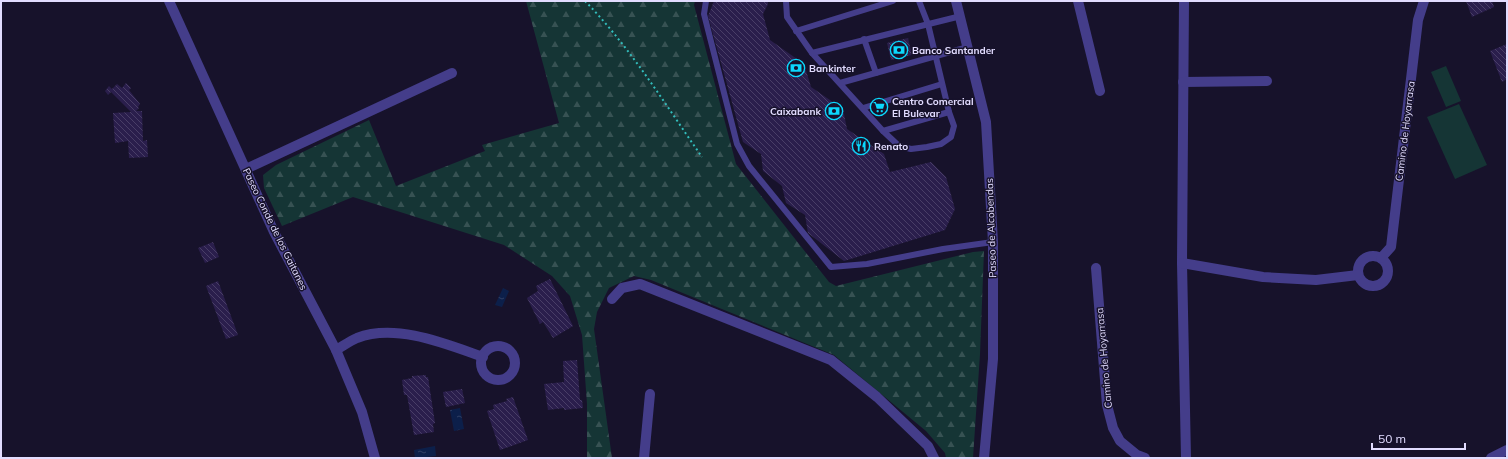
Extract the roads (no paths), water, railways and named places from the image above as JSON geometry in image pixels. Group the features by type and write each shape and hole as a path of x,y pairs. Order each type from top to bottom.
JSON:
{"street":[{"name":"Paseo Conde de los Gaitanes","path":"169,1 274,232 336,350 362,412 375,458"},
{"name":"Paseo de Alcobendas","path":"956,1 986,122 993,242 993,359 984,458"},
{"path":"1078,1 1100,91"},
{"path":"1184,1 1182,263 1186,458"},
{"name":"Camino de Hoyarrasa","path":"1381,258 1391,247 1418,20 1424,1"},
{"path":"246,168 452,73"},
{"path":"1183,82 1267,81"},
{"path":"1370,256 1381,258 1388,268 1386,279 1382,284 1376,286 1365,284 1358,275 1360,263 1370,256"},
{"path":"1182,263 1263,277 1316,280 1358,275"},
{"name":"Camino de Hoyarrasa","path":"1096,268 1107,405 1113,428 1120,441 1145,458"},
{"path":"612,299 622,288 640,284 831,360 877,397 928,446 934,458"},
{"path":"336,350 357,338 368,335 403,334 425,337 483,356"},
{"path":"644,458 650,394"},
{"path":"1492,458 1507,450"}],"lane":[{"path":"706,1 704,14 737,144 749,166 831,267 867,264 943,249 993,242"},
{"path":"787,1 788,17 812,54 883,131 899,146 911,149 941,144 951,137 954,126 949,112 928,24 919,1"},
{"path":"796,31 893,1"},
{"path":"812,54 864,39 960,16"},
{"path":"864,39 876,73"},
{"path":"840,84 968,47"},
{"path":"863,108 942,84"},
{"path":"883,131 949,112"}],"water":[{"path":"503,288 509,291 502,307 495,305"},
{"path":"460,408 464,429 454,431 450,410"},
{"path":"435,446 436,456 415,458 414,450"}],"place":[{"name":"Banco Santander","path":"899,50"},
{"name":"Bankinter","path":"796,68"},
{"name":"Centro Comercial El Bulevar","path":"879,107"},
{"name":"Caixabank","path":"834,111"},
{"name":"Renato","path":"861,146"}]}
